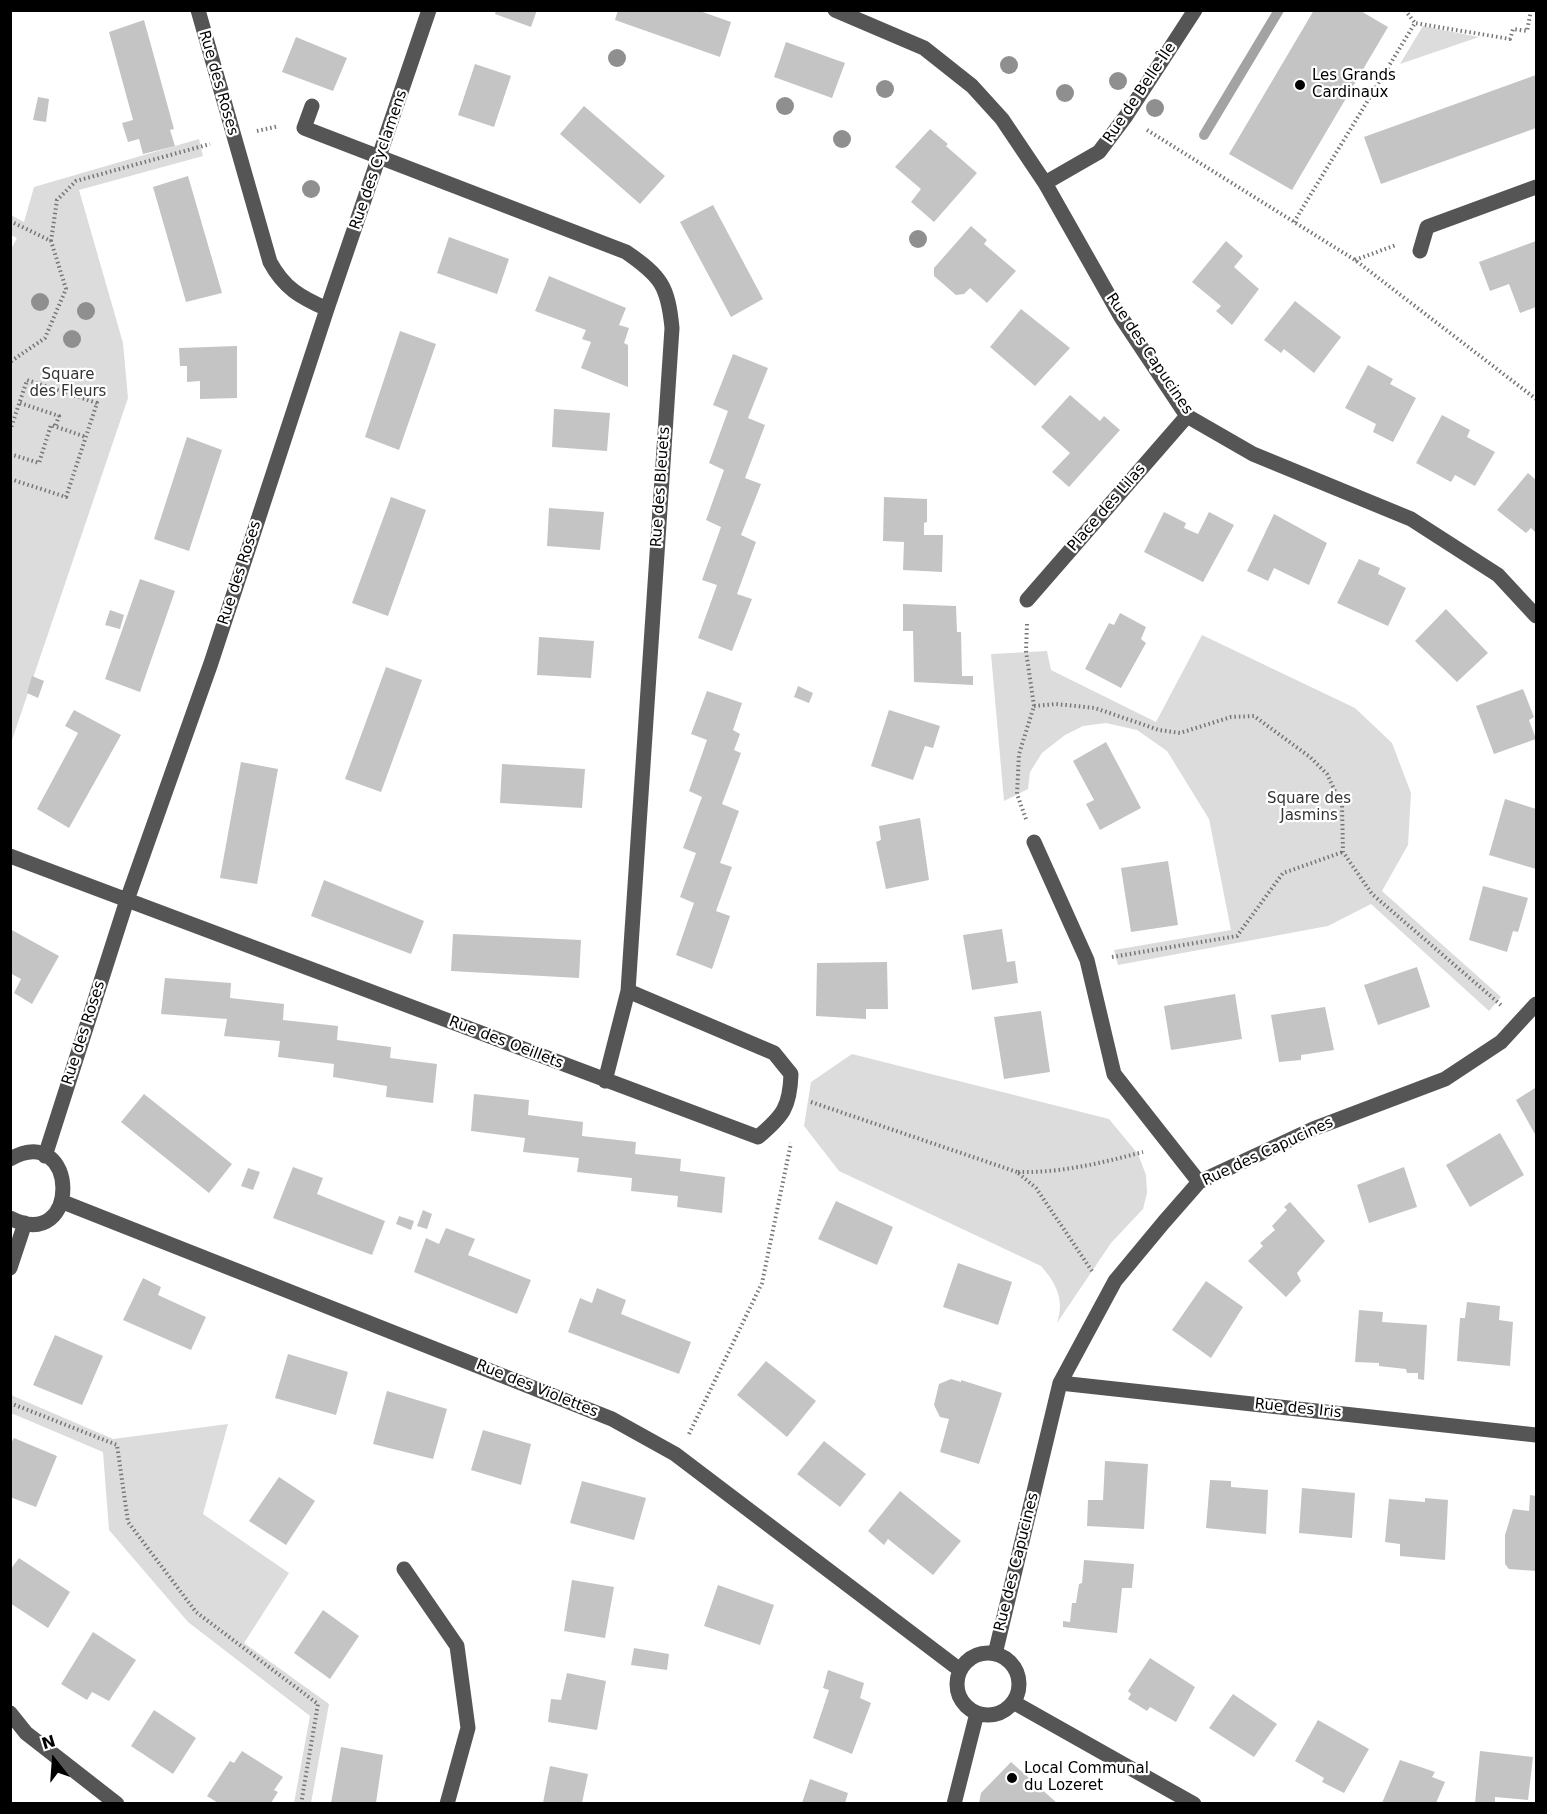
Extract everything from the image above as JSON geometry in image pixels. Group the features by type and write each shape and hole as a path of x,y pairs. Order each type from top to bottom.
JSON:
{"street":[{"name":"Rue des Roses","path":"45,1156 127,900 214,652 327,309 307,300 281,282 270,262 198,10"},
{"name":"Rue des Cyclamens","path":"327,309 429,10"},
{"name":"Rue des Capucines","path":"836,10 924,48 972,86 1002,119 1045,183 1121,317 1187,416 1253,454 1411,519 1498,575 1536,616"},
{"name":"Rue de Belle-Île","path":"1045,183 1099,152 1126,116 1195,10"},
{"path":"304,128 312,106"},
{"name":"Rue des Bleuets","path":"304,128 626,252 650,268 669,298 672,328 628,991 605,1081"},
{"path":"1420,251 1427,227 1536,188"},
{"name":"Place des Lilas","path":"1027,600 1187,416"},
{"path":"1034,842 1087,960 1114,1074 1198,1182"},
{"name":"Rue des Oeillets","path":"10,856 758,1137 780,1118 791,1095"},
{"path":"628,991 774,1053 791,1074 791,1095"},
{"name":"Rue des Capucines","path":"995,1654 1060,1383 1115,1281 1198,1182 1313,1129 1445,1079 1501,1042 1536,1004"},
{"path":"10,1160 22,1154 45,1156 55,1163 64,1180 63,1202 51,1216 42,1222 18,1221 10,1268"},
{"name":"Rue des Violettes","path":"63,1202 612,1419 675,1454 960,1670"},
{"name":"Rue des Iris","path":"1060,1383 1536,1435"},
{"path":"404,1569 457,1646 468,1728 447,1803"},
{"path":"995,1654 1005,1658 1017,1674 1019,1685 1013,1702 997,1714 977,1713 968,1708 957,1690 960,1670 978,1655 995,1654"},
{"path":"1013,1702 1194,1803"},
{"path":"10,1713 26,1733 117,1803"},
{"path":"954,1803 977,1713"}],"path":[{"path":"1405,10 1415,23 1510,39 1513,29 1527,31 1531,10"},
{"path":"1294,222 1415,23"},
{"path":"1126,116 1356,260 1536,399"},
{"path":"10,362 45,338 66,289 51,241 57,200 76,181 286,124 304,128"},
{"path":"10,221 51,241"},
{"path":"1356,260 1398,244 1420,251"},
{"path":"10,430 27,380 97,403 66,497 10,479"},
{"path":"20,403 58,416 55,427"},
{"path":"10,454 39,463 51,426 86,437"},
{"path":"1027,600 1026,651 1034,706 1019,754 1017,794 1034,842"},
{"path":"1034,706 1056,704 1095,708 1159,730 1180,734 1231,717 1254,716 1301,750 1327,774 1342,806 1343,852 1372,894 1520,1021"},
{"path":"1133,955 1237,936 1283,873 1343,852"},
{"path":"791,1095 1017,1172 1043,1173 1087,1168 1169,1145"},
{"path":"675,1454 692,1429 762,1283 790,1154 790,1142"},
{"path":"1017,1172 1036,1188 1090,1270 1115,1281"},
{"path":"10,1403 117,1445 128,1522 196,1612 318,1704 301,1803"}],"green space":[{"path":"1423,26 1479,37 1400,64"},
{"name":"Square des Fleurs","path":"199,139 203,156 79,190 123,343 128,398 11,743 10,251 17,238 11,235 11,215 24,222 34,187"},
{"name":"Square des Jasmins","path":"1202,635 1355,708 1392,743 1411,793 1408,845 1382,891 1501,997 1489,1011 1371,904 1328,926 1118,965 1114,950 1231,930 1209,819 1167,751 1137,730 1106,723 1083,726 1065,735 1042,753 1030,772 1028,789 1004,801 991,654 1047,651 1051,670 1156,722"},
{"path":"852,1054 1109,1119 1138,1154 1146,1175 1147,1193 1143,1209 1111,1243 1057,1323 1060,1307 1058,1292 1041,1266 839,1171 804,1126 811,1082"},
{"path":"11,1395 113,1439 228,1424 203,1514 289,1573 244,1643 329,1704 311,1803 294,1803 310,1716 188,1622 109,1530 103,1452 11,1413"}],"building":[{"path":"496,10 537,10 531,27 495,14"},
{"path":"618,10 697,10 731,22 720,57 615,20"},
{"name":"Les Grands Cardinaux","path":"1314,10 1359,10 1388,27 1292,190 1229,154"},
{"path":"144,20 174,129 170,130 175,146 143,154 139,139 128,142 122,123 133,120 109,32"},
{"path":"296,37 347,58 333,91 282,72"},
{"path":"786,42 845,63 832,98 774,77"},
{"path":"475,64 511,76 494,127 458,115"},
{"path":"1536,75 1536,128 1381,184 1364,137"},
{"path":"38,97 49,99 46,122 33,120"},
{"path":"584,106 665,176 640,204 560,134"},
{"path":"930,129 977,173 934,222 911,202 921,189 895,167"},
{"path":"188,176 222,293 186,302 153,187"},
{"path":"713,205 763,299 731,317 680,222"},
{"path":"971,226 987,240 984,244 1016,271 987,303 970,288 964,294 956,295 934,276 934,268"},
{"path":"449,237 509,259 497,294 437,273"},
{"path":"1226,241 1243,256 1234,267 1259,289 1232,325 1216,311 1221,306 1192,282"},
{"path":"1536,241 1536,307 1520,313 1509,284 1490,291 1479,262"},
{"path":"549,276 626,308 619,325 629,328 624,343 628,345 628,387 581,368 591,342 582,339 586,330 535,311"},
{"path":"1295,301 1341,337 1314,373 1284,349 1281,353 1264,340"},
{"path":"1021,309 1070,348 1035,386 990,347"},
{"path":"400,331 436,344 399,450 365,437"},
{"path":"237,346 237,398 200,399 200,381 187,382 187,366 180,366 179,348"},
{"path":"733,354 768,368 748,418 765,425 745,478 761,484 741,535 756,542 737,594 752,599 732,651 698,638 717,585 702,580 721,527 706,520 724,470 709,463 728,411 713,405"},
{"path":"1368,365 1393,379 1390,384 1416,398 1393,442 1373,432 1376,424 1345,408"},
{"path":"1070,395 1100,421 1104,416 1120,430 1069,487 1052,472 1070,453 1041,427"},
{"path":"554,409 610,413 607,451 552,447"},
{"path":"1442,415 1470,430 1467,437 1495,452 1475,486 1455,475 1451,482 1416,463"},
{"path":"187,437 222,450 189,551 154,539"},
{"path":"1528,473 1536,480 1536,533 1531,528 1526,533 1497,510"},
{"path":"391,497 426,510 388,616 352,603"},
{"path":"884,497 927,499 927,522 924,523 924,535 943,535 942,572 903,570 904,542 883,541"},
{"path":"549,508 604,512 600,550 547,546"},
{"path":"1164,512 1186,523 1184,528 1198,534 1209,512 1234,525 1203,582 1144,552"},
{"path":"1274,514 1327,543 1309,585 1274,568 1268,581 1247,571"},
{"path":"1359,559 1380,568 1378,574 1406,588 1388,626 1337,603"},
{"path":"140,579 175,591 140,692 105,679"},
{"path":"903,604 956,606 957,632 961,632 962,676 973,676 973,685 914,682 913,631 903,631"},
{"path":"1446,609 1488,653 1457,682 1415,641"},
{"path":"110,610 124,615 120,629 105,625"},
{"path":"1120,613 1146,627 1141,639 1146,643 1121,688 1085,669 1109,623 1114,625"},
{"path":"539,637 594,641 591,678 537,675"},
{"path":"386,667 422,680 381,792 345,779"},
{"path":"32,676 44,681 38,698 27,693"},
{"path":"798,686 813,693 809,703 794,697"},
{"path":"1523,689 1534,717 1529,720 1536,739 1494,754 1476,706"},
{"path":"707,691 742,703 733,730 740,734 734,750 741,753 722,804 739,811 720,863 732,867 716,911 730,916 712,969 676,955 694,903 680,897 696,853 683,848 702,797 689,791 707,740 691,734"},
{"path":"74,710 121,735 69,828 37,809 78,733 65,726"},
{"path":"889,710 940,726 933,748 925,746 913,780 871,766"},
{"path":"1106,742 1141,808 1100,830 1086,804 1094,800 1073,761"},
{"path":"241,762 278,769 257,884 220,878"},
{"path":"502,764 585,769 582,808 500,803"},
{"path":"1505,799 1536,809 1536,869 1489,855"},
{"path":"920,818 929,880 886,889 876,842 881,840 879,826"},
{"path":"1168,861 1178,925 1131,932 1121,868"},
{"path":"324,880 424,921 411,954 311,916"},
{"path":"1483,886 1528,898 1518,932 1513,931 1507,952 1469,940"},
{"path":"10,929 59,956 32,1004 14,993 21,979 10,973"},
{"path":"1002,929 1007,962 1015,961 1018,983 972,990 963,935"},
{"path":"453,934 581,940 579,978 451,971"},
{"path":"887,962 888,1009 866,1009 866,1019 816,1016 817,963"},
{"path":"1417,967 1430,1007 1378,1025 1364,985"},
{"path":"165,978 231,983 230,998 284,1004 283,1020 338,1026 337,1040 391,1047 390,1058 437,1064 433,1103 386,1097 387,1086 333,1077 334,1064 278,1057 280,1041 224,1036 227,1019 161,1014"},
{"path":"1235,994 1242,1039 1171,1050 1164,1006"},
{"path":"1325,1007 1334,1050 1301,1055 1301,1060 1279,1062 1271,1015"},
{"path":"1041,1011 1050,1072 1004,1079 994,1017"},
{"path":"1535,1088 1536,1090 1536,1136 1516,1100"},
{"path":"144,1094 232,1164 209,1193 121,1122"},
{"path":"474,1094 529,1100 528,1115 583,1122 582,1136 636,1142 635,1154 681,1159 680,1171 725,1177 722,1213 677,1207 678,1196 631,1191 632,1178 577,1172 579,1158 523,1152 525,1138 471,1131"},
{"path":"1500,1133 1524,1175 1470,1207 1446,1165"},
{"path":"293,1167 323,1178 317,1194 385,1221 372,1255 273,1218"},
{"path":"1404,1167 1417,1207 1369,1223 1357,1185"},
{"path":"248,1168 260,1172 253,1190 241,1186"},
{"path":"836,1201 893,1227 877,1265 818,1239"},
{"path":"1290,1202 1325,1241 1297,1273 1301,1281 1286,1297 1248,1261 1263,1246 1260,1243 1275,1230 1272,1226 1287,1210 1284,1207"},
{"path":"423,1210 432,1214 427,1229 417,1226"},
{"path":"399,1216 414,1221 411,1230 396,1224"},
{"path":"446,1228 475,1239 468,1255 531,1280 517,1314 414,1272 426,1238 439,1244"},
{"path":"958,1263 1012,1282 998,1325 943,1307"},
{"path":"143,1278 161,1287 158,1295 206,1317 191,1350 123,1320"},
{"path":"1206,1281 1243,1307 1211,1358 1172,1330"},
{"path":"597,1288 626,1300 621,1314 691,1342 679,1374 568,1332 580,1298 592,1303"},
{"path":"1467,1302 1500,1306 1499,1320 1513,1322 1510,1366 1457,1361 1460,1318 1465,1318"},
{"path":"1359,1310 1383,1312 1382,1322 1427,1325 1424,1380 1418,1379 1418,1373 1407,1373 1406,1369 1379,1366 1379,1363 1355,1362"},
{"path":"55,1335 103,1356 82,1405 33,1385"},
{"path":"288,1354 348,1372 336,1415 275,1398"},
{"path":"766,1361 816,1401 787,1437 737,1395"},
{"path":"951,1379 1002,1393 979,1464 940,1452 949,1419 940,1417 934,1405 939,1384"},
{"path":"387,1391 447,1409 433,1459 373,1444"},
{"path":"483,1430 531,1444 521,1485 471,1470"},
{"path":"14,1438 57,1456 36,1507 10,1497 10,1445"},
{"path":"824,1441 866,1474 840,1507 797,1474"},
{"path":"1105,1461 1148,1464 1144,1529 1087,1526 1088,1500 1103,1500"},
{"path":"279,1477 315,1501 286,1545 249,1521"},
{"path":"1210,1480 1231,1481 1231,1487 1268,1490 1266,1534 1206,1528"},
{"path":"582,1481 646,1498 634,1540 570,1523"},
{"path":"1302,1488 1355,1493 1352,1538 1299,1533"},
{"path":"900,1491 961,1541 933,1575 888,1539 884,1545 868,1531"},
{"path":"1530,1495 1536,1496 1536,1571 1509,1569 1505,1564 1505,1535 1513,1509 1529,1511"},
{"path":"1425,1498 1448,1500 1445,1560 1400,1556 1400,1544 1385,1542 1389,1499 1425,1502"},
{"path":"19,1558 70,1592 48,1628 10,1603 10,1570"},
{"path":"1084,1560 1134,1564 1132,1588 1122,1588 1117,1633 1063,1627 1063,1621 1070,1622 1072,1603 1076,1603 1079,1584 1082,1583"},
{"path":"572,1580 614,1587 605,1638 564,1631"},
{"path":"718,1585 774,1605 760,1645 704,1626"},
{"path":"323,1610 359,1636 330,1679 294,1653"},
{"path":"93,1632 136,1660 109,1701 92,1692 87,1700 61,1684"},
{"path":"634,1648 669,1654 667,1670 631,1665"},
{"path":"1150,1658 1195,1687 1176,1722 1150,1707 1147,1711 1128,1699 1131,1694 1128,1691"},
{"path":"828,1670 864,1683 860,1698 871,1703 852,1754 813,1738 829,1690 823,1688"},
{"path":"567,1673 606,1681 597,1730 548,1722 551,1699 561,1700"},
{"path":"1233,1694 1277,1724 1254,1757 1209,1728"},
{"path":"154,1710 196,1738 173,1774 131,1746"},
{"path":"1318,1720 1369,1749 1344,1793 1322,1782 1324,1778 1295,1761"},
{"path":"341,1747 383,1755 376,1803 331,1803"},
{"path":"242,1751 283,1777 274,1790 278,1792 271,1803 218,1803 207,1796 230,1761 234,1763"},
{"path":"1480,1751 1533,1757 1528,1800 1495,1797 1495,1803 1475,1803"},
{"path":"1400,1760 1435,1772 1432,1777 1445,1782 1436,1803 1382,1803"},
{"name":"Local Communal du Lozeret","path":"1011,1762 1057,1803 979,1803 981,1793"},
{"path":"550,1766 588,1774 582,1803 543,1803"},
{"path":"810,1779 848,1793 845,1803 802,1803"}],"waterway":[{"path":"1204,135 1279,10"}],"place":[{"name":"Les Grands Cardinaux","path":"1300,85"},
{"name":"Local Communal du Lozeret","path":"1012,1778"}]}
